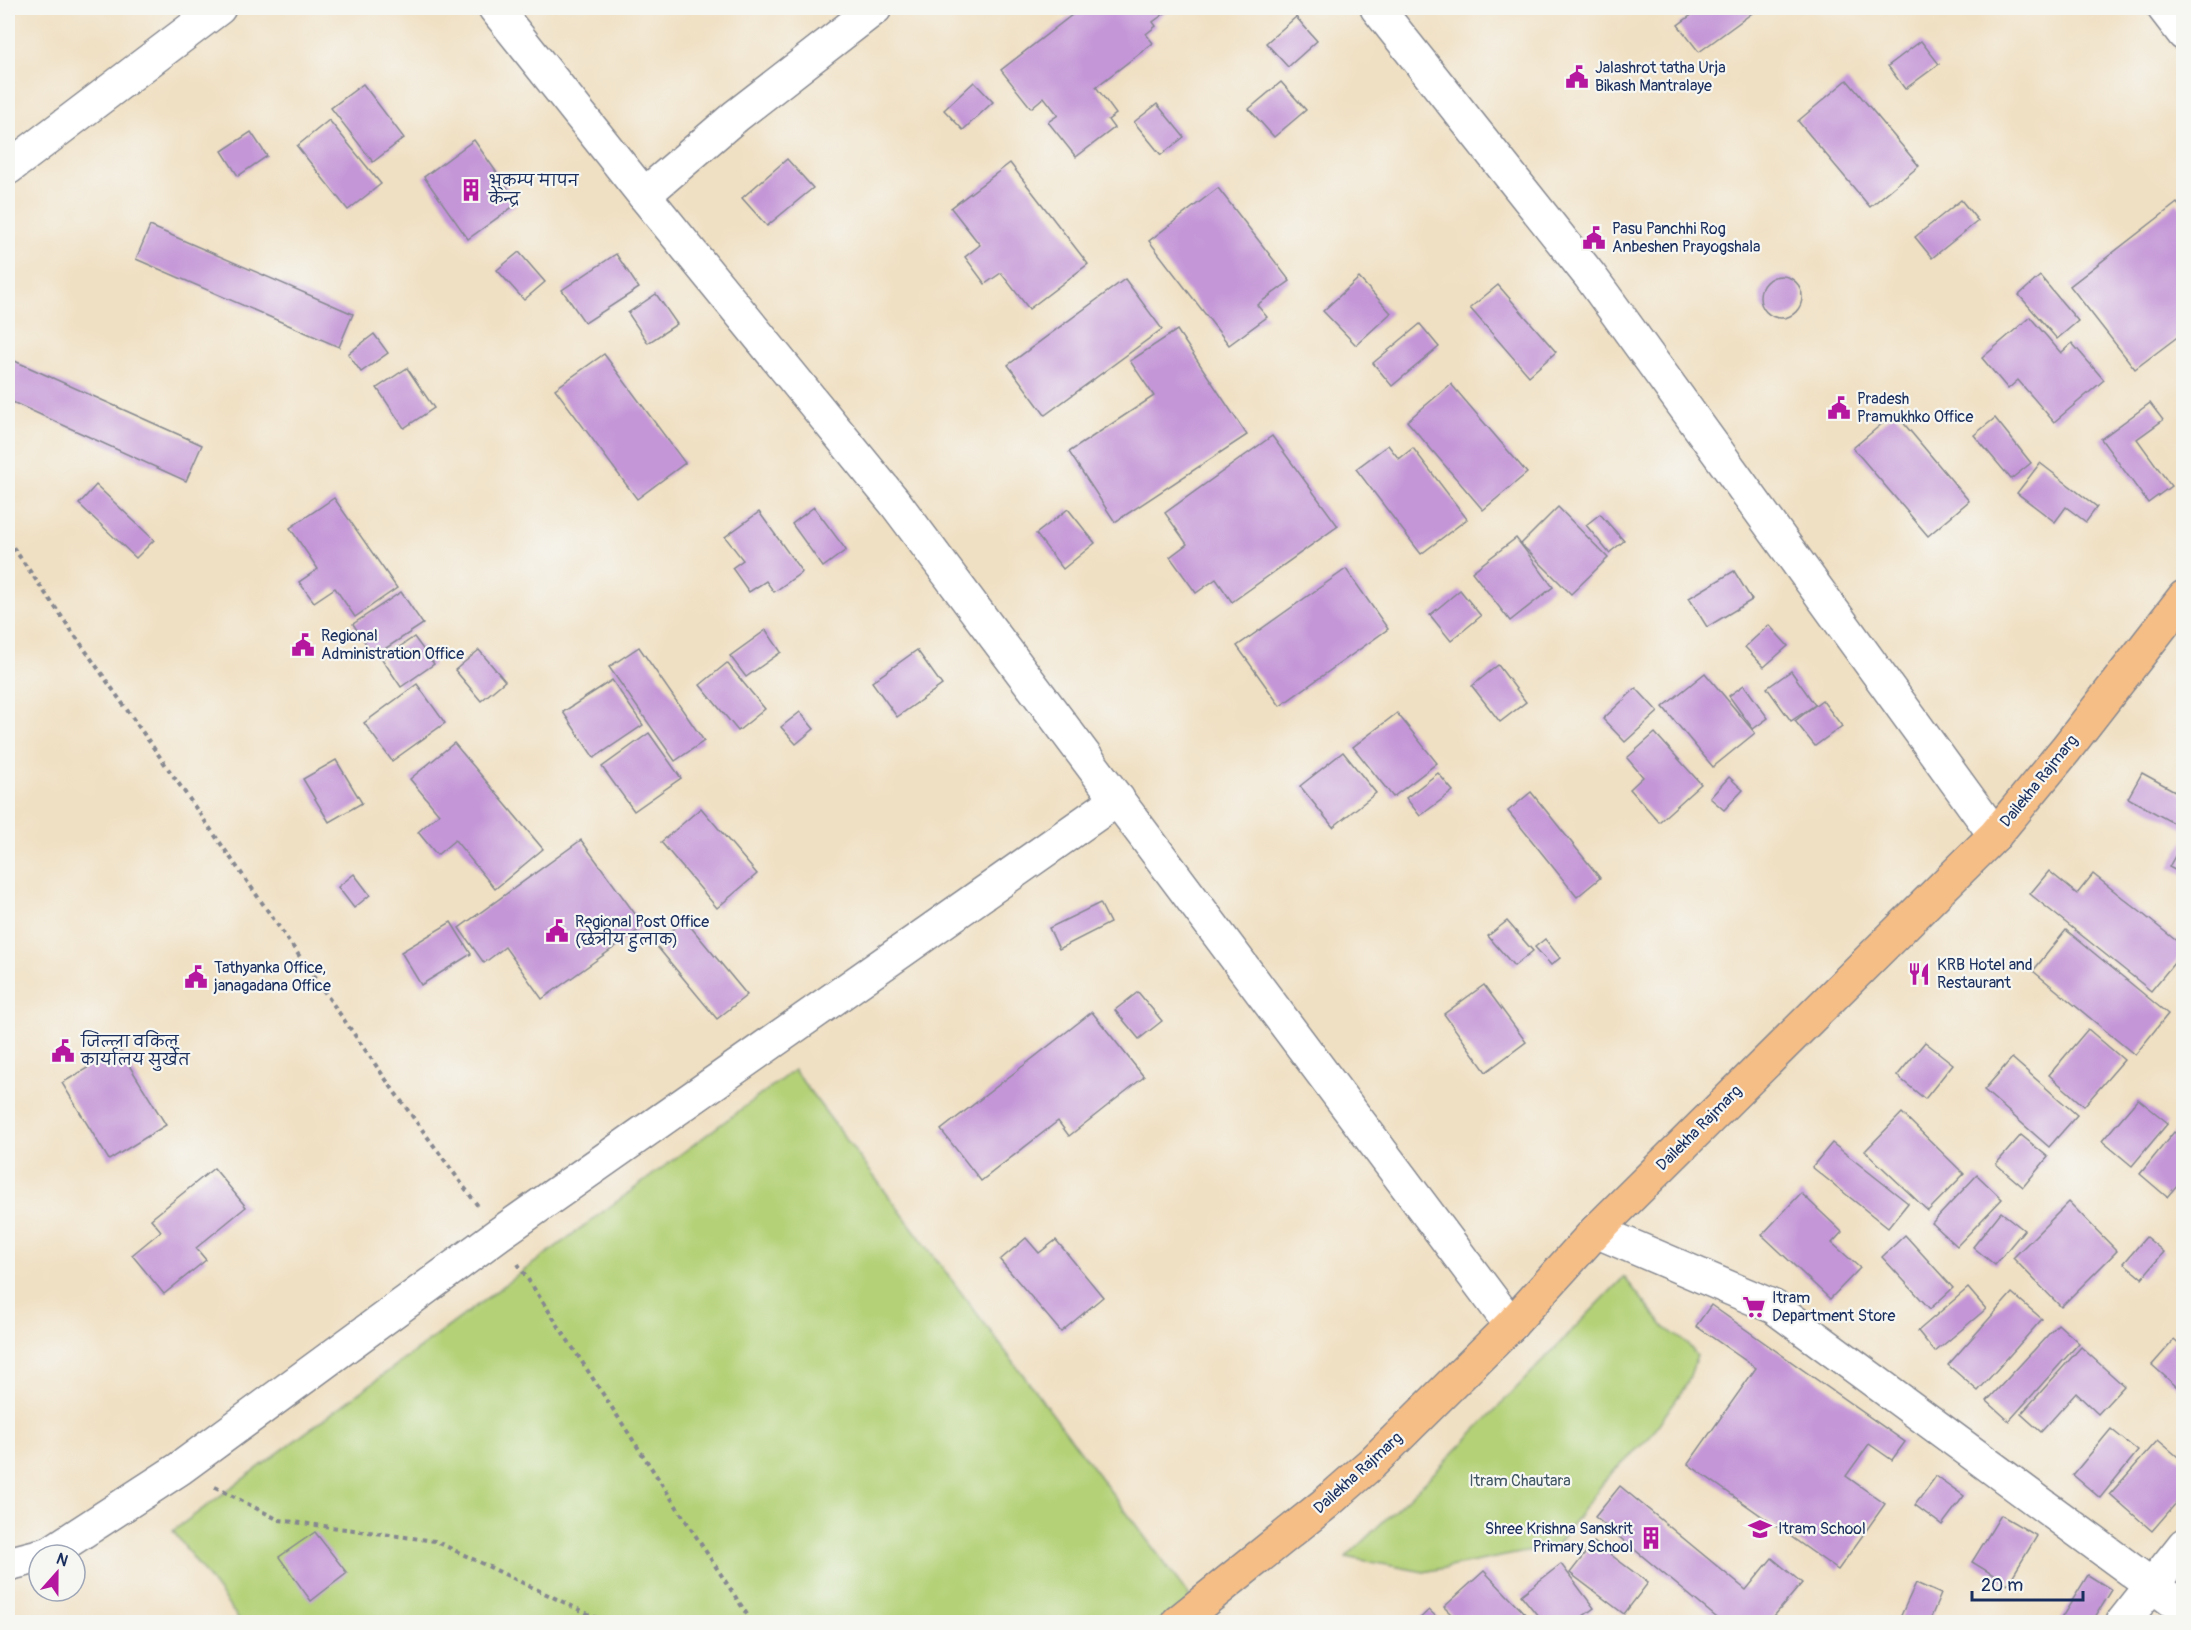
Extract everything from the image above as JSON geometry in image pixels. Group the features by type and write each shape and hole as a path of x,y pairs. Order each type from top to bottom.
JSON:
{"main road":[{"name":"Dailekha Rajmarg","path":"1178,1623 1325,1504 1373,1462 1511,1325 1596,1231 1995,835 2066,749 2184,597"}],"street":[{"path":"8,168 219,8"},
{"path":"495,8 896,504 1511,1325"},
{"path":"644,195 736,116 875,8"},
{"path":"1377,8 1590,276 1995,835"},
{"path":"2164,8 2184,34"},
{"path":"65,1543 179,1469 499,1234 1118,799"},
{"path":"1596,1231 1774,1307 2184,1609"},
{"path":"2123,1623 2184,1545"},
{"path":"8,1564 27,1559"}],"path":[{"path":"8,540 396,1094 499,1234 752,1623"},
{"path":"179,1469 279,1520 435,1541 605,1623"}],"green space":[{"path":"794,1070 1205,1617 1197,1622 241,1622 173,1531"},
{"name":"Itram Chautara","path":"1624,1277 1665,1328 1687,1343 1697,1356 1687,1384 1649,1438 1609,1475 1556,1546 1424,1572 1346,1557 1433,1474"}],"building":[{"path":"1081,8 1167,8 1169,10 1153,22 1156,26 1146,34 1153,43 1096,87 1116,114 1108,120 1114,128 1076,157 1048,122 1058,115 1044,97 1031,108 1001,70"},
{"path":"1701,8 1759,8 1699,52 1678,25"},
{"path":"1296,17 1317,41 1288,67 1266,43"},
{"path":"1921,41 1939,64 1905,89 1888,66"},
{"path":"1847,80 1919,166 1870,207 1798,121"},
{"path":"974,82 993,102 963,130 944,110"},
{"path":"1281,82 1306,110 1274,137 1249,109"},
{"path":"363,84 404,138 373,162 331,108"},
{"path":"1157,104 1184,137 1161,155 1134,122"},
{"path":"329,120 381,184 348,210 297,146"},
{"path":"251,132 267,156 238,176 222,151"},
{"name":"भूकम्प मापन केन्द्र","path":"474,140 518,203 468,239 424,177"},
{"path":"787,159 813,188 767,226 742,198"},
{"path":"1010,163 1088,264 1029,309 1001,273 985,284 965,257 980,245 951,208"},
{"path":"1218,188 1290,281 1257,305 1267,317 1229,345 1149,241"},
{"path":"1961,200 1978,221 1932,258 1915,237"},
{"path":"2177,203 2184,212 2184,332 2135,369 2070,286"},
{"path":"150,226 353,314 339,347 136,259"},
{"path":"519,252 545,282 524,300 497,270"},
{"path":"616,254 639,288 585,323 562,290"},
{"path":"1781,276 1796,282 1802,297 1796,312 1781,318 1766,312 1760,297 1766,282"},
{"path":"2040,276 2078,321 2057,339 2019,295"},
{"path":"1359,278 1391,313 1356,345 1323,311"},
{"path":"1125,279 1162,329 1045,415 1008,365"},
{"path":"1498,285 1556,352 1529,376 1470,308"},
{"path":"656,294 677,324 648,343 628,313"},
{"path":"2030,317 2061,353 2072,343 2104,380 2054,422 2018,380 2008,389 1982,358"},
{"path":"1420,324 1439,347 1392,386 1373,363"},
{"path":"1177,330 1247,435 1115,522 1069,452 1154,396 1130,361"},
{"path":"374,334 388,353 361,372 348,354"},
{"path":"604,354 685,463 637,499 555,389"},
{"path":"8,358 202,445 186,481 8,400"},
{"path":"407,368 434,408 404,428 377,388"},
{"path":"1451,384 1527,473 1483,510 1407,421"},
{"path":"2150,403 2163,420 2137,439 2171,486 2148,503 2101,439"},
{"path":"1895,413 1969,501 1928,536 1853,448"},
{"path":"1995,418 2031,463 2011,479 1974,435"},
{"path":"1272,436 1338,526 1232,602 1216,579 1196,593 1170,557 1187,544 1165,513"},
{"path":"1388,445 1399,459 1413,448 1467,519 1421,554 1356,469"},
{"path":"2040,463 2097,507 2086,522 2066,507 2055,522 2017,493"},
{"path":"96,485 154,540 136,558 79,504"},
{"path":"334,498 397,588 355,617 335,588 314,602 299,582 318,569 290,528"},
{"path":"814,507 846,550 823,567 792,524"},
{"path":"1558,507 1608,558 1571,594 1521,544"},
{"path":"1068,509 1095,543 1063,569 1036,534"},
{"path":"759,512 802,572 774,592 766,581 749,592 732,568 743,560 725,537"},
{"path":"1600,514 1624,541 1609,553 1586,525"},
{"path":"1516,538 1553,587 1510,621 1472,572"},
{"path":"1346,569 1388,629 1280,706 1237,646"},
{"path":"1734,571 1752,600 1707,627 1689,598"},
{"path":"1460,590 1481,616 1451,641 1430,615"},
{"path":"401,592 423,624 374,656 353,624"},
{"path":"1769,625 1788,646 1764,667 1745,647"},
{"path":"766,630 781,652 746,677 730,656"},
{"path":"414,637 434,664 401,687 382,659"},
{"path":"639,647 704,741 675,761 609,667"},
{"path":"479,650 505,681 481,701 455,670"},
{"path":"917,650 942,685 897,717 872,682"},
{"path":"727,663 765,709 738,731 700,685"},
{"path":"1498,665 1526,702 1500,722 1472,686"},
{"path":"1791,671 1815,705 1791,721 1767,688"},
{"path":"1705,673 1755,733 1713,767 1663,707"},
{"path":"612,680 643,725 594,758 563,712"},
{"path":"417,684 445,723 392,761 364,723"},
{"path":"1744,685 1768,718 1753,729 1729,696"},
{"path":"1636,688 1658,712 1625,742 1603,719"},
{"path":"1822,700 1842,726 1815,746 1795,721"},
{"path":"800,712 814,729 796,744 781,727"},
{"path":"1397,713 1437,763 1393,797 1353,747"},
{"path":"649,733 681,778 634,811 602,767"},
{"path":"1655,733 1701,784 1659,822 1630,789 1643,777 1627,758"},
{"path":"454,743 543,849 495,889 455,840 437,855 418,832 439,814 410,779"},
{"path":"1343,752 1376,793 1333,827 1300,786"},
{"path":"336,760 362,803 329,822 303,779"},
{"path":"1438,773 1453,791 1420,816 1406,798"},
{"path":"2142,773 2184,796 2184,829 2128,798"},
{"path":"1729,777 1743,790 1724,810 1710,798"},
{"path":"1531,792 1600,878 1577,897 1508,811"},
{"path":"701,808 757,874 717,908 661,842"},
{"path":"581,840 644,926 542,999 505,947 484,963 459,928"},
{"path":"2184,840 2184,875 2169,867"},
{"path":"2049,871 2077,894 2093,874 2184,947 2184,951 2151,991 2030,894"},
{"path":"354,874 370,895 354,908 338,887"},
{"path":"1100,903 1110,923 1059,949 1049,928"},
{"path":"685,920 747,995 717,1019 655,944"},
{"path":"1507,921 1533,951 1514,966 1488,936"},
{"path":"451,922 471,954 421,985 401,952"},
{"path":"2066,930 2168,1014 2135,1055 2033,971"},
{"path":"1545,939 1560,958 1551,965 1535,947"},
{"path":"1484,985 1526,1042 1486,1072 1444,1014"},
{"path":"1138,992 1162,1021 1139,1039 1115,1010"},
{"path":"1092,1012 1144,1077 1069,1136 1058,1121 981,1181 941,1130"},
{"path":"2088,1029 2124,1060 2084,1106 2049,1075"},
{"path":"1925,1042 1953,1064 1925,1099 1897,1076"},
{"path":"119,1049 166,1125 109,1160 62,1083"},
{"path":"2012,1058 2077,1115 2049,1147 1984,1090"},
{"path":"2138,1099 2168,1123 2132,1166 2102,1141"},
{"path":"1902,1113 1964,1174 1928,1211 1865,1151"},
{"path":"2174,1132 2184,1140 2184,1177 2167,1197 2140,1174"},
{"path":"2021,1135 2048,1157 2023,1187 1996,1164"},
{"path":"1832,1143 1908,1203 1888,1228 1812,1167"},
{"path":"214,1168 246,1207 196,1248 206,1260 164,1294 132,1255 161,1231 151,1219"},
{"path":"1977,1175 2002,1199 1957,1246 1932,1223"},
{"path":"1801,1193 1842,1232 1832,1243 1860,1268 1830,1299 1762,1235"},
{"path":"2069,1202 2117,1251 2061,1307 2013,1258"},
{"path":"2001,1212 2024,1230 1995,1265 1973,1247"},
{"path":"1905,1235 1953,1288 1930,1309 1882,1257"},
{"path":"2146,1237 2164,1252 2142,1278 2124,1263"},
{"path":"1026,1238 1039,1253 1056,1240 1103,1297 1061,1332 1000,1260"},
{"path":"1968,1288 1986,1309 1935,1352 1918,1331"},
{"path":"2012,1293 2042,1319 1978,1391 1948,1365"},
{"path":"1711,1305 1905,1442 1892,1460 1869,1444 1846,1476 1885,1504 1838,1570 1688,1464 1756,1368 1696,1326"},
{"path":"2058,1324 2079,1343 2009,1421 1987,1401"},
{"path":"2174,1340 2184,1349 2184,1393 2152,1365"},
{"path":"2081,1347 2124,1386 2098,1414 2076,1393 2041,1432 2021,1414"},
{"path":"2111,1429 2138,1451 2100,1498 2073,1475"},
{"path":"2158,1440 2184,1462 2184,1494 2152,1531 2110,1494"},
{"path":"1936,1476 1964,1496 1942,1525 1915,1505"},
{"name":"Shree Krishna Sanskrit Primary School","path":"1620,1486 1746,1590 1772,1558 1802,1583 1769,1622 1722,1622 1595,1517"},
{"path":"2001,1515 2037,1536 2008,1584 1972,1562"},
{"path":"315,1532 347,1573 311,1601 279,1557"},
{"path":"1594,1542 1648,1583 1624,1614 1570,1573"},
{"path":"1561,1564 1594,1608 1575,1622 1543,1622 1521,1595"},
{"path":"1484,1571 1527,1616 1520,1622 1459,1622 1444,1607"},
{"path":"2088,1575 2112,1590 2092,1622 2059,1622"},
{"path":"1916,1583 1941,1594 1929,1622 1898,1622"},
{"path":"1429,1610 1442,1622 1416,1622"}],"place":[{"name":"Jalashrot tatha Urja Bikash Mantralaye","path":"1577,77"},
{"name":"भूकम्प मापन केन्द्र","path":"471,190"},
{"name":"Pasu Panchhi Rog Anbeshen Prayogshala","path":"1594,238"},
{"name":"Pradesh Pramukhko Office","path":"1839,408"},
{"name":"Regional Administration Office","path":"303,645"},
{"name":"Regional Post Office (छेत्रीय हुलाक)","path":"557,931"},
{"name":"KRB Hotel and Restaurant","path":"1919,974"},
{"name":"Tathyanka Office, janagadana Office","path":"196,977"},
{"name":"जिल्ला वकिल कार्यालय सुर्खेत","path":"63,1051"},
{"name":"Itram Department Store","path":"1754,1307"},
{"name":"Itram School","path":"1760,1529"},
{"name":"Shree Krishna Sanskrit Primary School","path":"1651,1538"}]}
